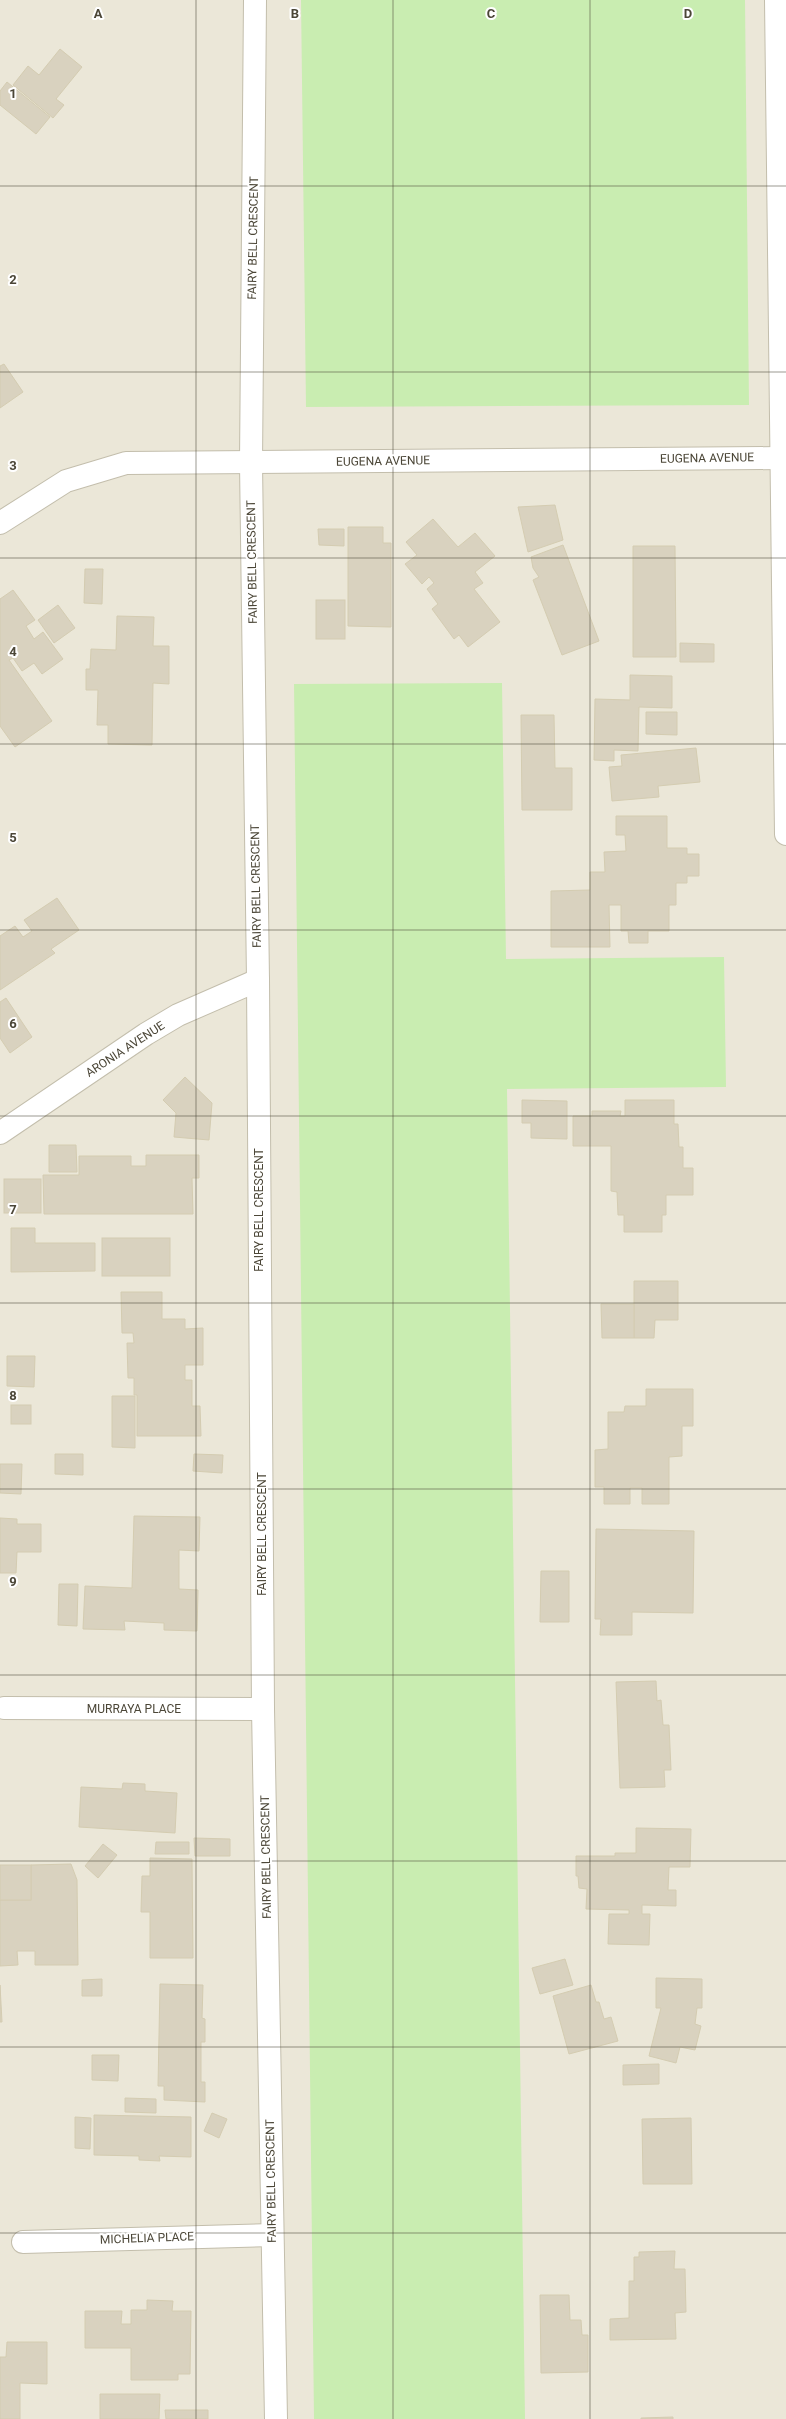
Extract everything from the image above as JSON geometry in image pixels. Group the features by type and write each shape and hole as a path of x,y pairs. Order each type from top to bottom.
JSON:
{"street":[{"name":"FAIRY BELL CRESCENT","path":"255,0 251,463 258,980 263,1709 276,2419"},
{"path":"776,0 780,458 786,834"},
{"name":"EUGENA AVENUE","path":"0,523 66,481 126,463 780,458"},
{"name":"ARONIA AVENUE","path":"0,1132 146,1034 178,1015 258,980"},
{"name":"MURRAYA PLACE","path":"4,1708 263,1709"},
{"name":"MICHELIA PLACE","path":"23,2242 272,2235"}],"shaded area":[{"path":"0,0 786,0 786,2419 0,2419"}],"green space":[{"path":"301,0 745,0 749,405 306,407"},
{"path":"502,683 506,959 724,957 726,1087 507,1089 525,2419 314,2419 294,684"}],"building":[{"path":"60,49 82,67 56,99 64,105 53,118 13,85 28,66 39,75"},
{"path":"7,82 50,117 36,134 0,105 0,91"},
{"path":"4,364 23,392 0,408 0,366"},
{"path":"555,505 563,540 528,552 518,507"},
{"path":"433,519 458,547 475,533 495,556 475,572 483,583 474,589 500,622 468,647 459,635 454,639 432,609 438,604 427,589 434,583 429,577 422,584 405,564 417,555 406,542"},
{"path":"348,527 383,527 383,543 391,543 391,627 348,626"},
{"path":"318,529 344,529 344,546 319,545"},
{"path":"563,545 599,641 562,655 533,580 539,577 533,568 531,557"},
{"path":"633,546 675,546 676,657 633,657"},
{"path":"85,569 103,569 102,604 84,603"},
{"path":"13,590 35,620 26,626 34,639 43,632 63,659 42,674 34,663 22,671 13,658 9,660 52,721 15,747 0,726 0,599"},
{"path":"316,600 345,600 345,639 316,639"},
{"path":"58,605 75,628 54,643 38,620"},
{"path":"117,616 154,617 153,646 169,646 169,684 153,683 152,745 108,744 108,725 97,725 98,690 86,690 86,669 90,669 91,649 116,650"},
{"path":"680,643 714,644 714,662 680,662"},
{"path":"630,675 672,676 672,708 639,707 638,751 614,750 614,761 594,760 595,699 630,700"},
{"path":"646,712 677,712 677,735 646,734"},
{"path":"521,715 554,715 555,768 572,768 572,810 522,810"},
{"path":"696,748 700,782 658,786 659,797 612,801 609,767 622,766 621,755"},
{"path":"616,816 667,816 667,848 687,848 687,854 699,854 699,876 687,876 687,883 676,883 676,905 669,905 669,931 648,931 648,943 629,943 628,931 621,931 621,905 609,905 610,947 551,947 551,891 590,890 590,872 605,872 604,852 626,851 625,835 616,835"},
{"path":"57,898 79,930 51,949 55,953 0,990 0,936 15,926 23,937 32,931 24,920"},
{"path":"6,998 32,1037 10,1053 0,1038 0,1002"},
{"path":"185,1077 212,1103 209,1140 174,1137 176,1113 163,1100"},
{"path":"522,1100 567,1101 567,1139 531,1138 531,1123 522,1123"},
{"path":"625,1100 674,1100 674,1124 678,1124 679,1147 683,1147 683,1168 693,1168 693,1195 666,1195 666,1215 662,1215 662,1232 624,1232 624,1215 618,1215 617,1192 611,1191 611,1146 573,1146 573,1116 592,1116 592,1111 621,1111 620,1116 625,1116"},
{"path":"49,1145 76,1145 77,1172 49,1172"},
{"path":"146,1155 199,1155 199,1178 192,1178 193,1214 44,1214 43,1175 79,1175 79,1156 131,1156 131,1166 146,1166"},
{"path":"4,1179 41,1179 41,1213 4,1213"},
{"path":"11,1228 35,1228 35,1243 95,1243 95,1271 11,1272"},
{"path":"102,1238 170,1238 170,1276 102,1276"},
{"path":"634,1281 678,1281 678,1320 655,1320 654,1338 634,1338"},
{"path":"121,1292 162,1292 162,1319 185,1319 185,1329 203,1328 203,1365 185,1365 185,1380 192,1380 192,1406 200,1406 201,1436 137,1436 137,1395 134,1395 134,1378 128,1378 127,1343 134,1343 133,1333 122,1333"},
{"path":"601,1304 634,1304 634,1338 602,1338"},
{"path":"7,1356 35,1356 34,1387 7,1386"},
{"path":"646,1389 693,1389 693,1426 682,1426 682,1456 669,1457 669,1504 642,1504 642,1488 630,1488 630,1504 604,1504 604,1487 595,1487 595,1450 608,1449 608,1412 624,1412 625,1406 646,1406"},
{"path":"112,1396 135,1396 135,1448 112,1447"},
{"path":"11,1405 31,1405 31,1424 11,1424"},
{"path":"55,1454 83,1454 83,1475 55,1474"},
{"path":"194,1454 223,1455 222,1473 193,1471"},
{"path":"0,1464 22,1464 21,1494 0,1493"},
{"path":"134,1516 200,1517 199,1551 179,1550 179,1589 198,1590 197,1631 164,1630 164,1623 124,1621 125,1630 83,1629 85,1586 132,1588"},
{"path":"0,1518 17,1519 17,1524 41,1524 41,1552 17,1552 16,1573 0,1573"},
{"path":"596,1529 694,1531 693,1613 632,1612 632,1635 600,1635 601,1619 595,1619"},
{"path":"541,1571 569,1571 569,1622 540,1622"},
{"path":"59,1584 78,1584 77,1626 58,1625"},
{"path":"656,1681 657,1701 661,1700 663,1725 669,1725 671,1770 664,1770 665,1787 620,1788 616,1682"},
{"path":"123,1783 145,1784 145,1791 177,1793 175,1833 79,1827 81,1787 122,1789"},
{"path":"636,1828 691,1829 690,1867 669,1867 668,1890 676,1890 676,1906 642,1905 642,1914 650,1914 649,1945 608,1944 609,1914 629,1914 629,1910 586,1909 587,1889 579,1888 578,1876 576,1876 576,1856 615,1856 615,1853 636,1853"},
{"path":"194,1838 230,1839 230,1856 195,1856"},
{"path":"156,1842 189,1842 189,1854 155,1854"},
{"path":"103,1844 117,1855 98,1878 85,1866"},
{"path":"150,1858 192,1859 193,1958 150,1958 150,1912 141,1912 142,1876 150,1876"},
{"path":"71,1864 77,1880 78,1965 35,1965 35,1951 17,1951 18,1965 0,1966 0,1900 31,1900 31,1865"},
{"path":"0,1865 31,1865 31,1900 0,1900"},
{"path":"565,1959 573,1985 540,1994 532,1968"},
{"path":"656,1978 702,1979 702,2008 697,2008 695,2024 701,2026 695,2050 680,2047 676,2063 649,2056 661,2008 656,2008"},
{"path":"102,1979 102,1996 82,1996 82,1980"},
{"path":"160,1984 203,1985 202,2018 205,2019 205,2042 201,2042 201,2082 205,2082 205,2102 164,2100 164,2086 158,2086"},
{"path":"0,1985 2,2022 0,2022"},
{"path":"591,1985 596,2002 599,2002 604,2019 611,2017 618,2041 569,2054 553,1996"},
{"path":"92,2055 119,2055 118,2081 92,2080"},
{"path":"659,2064 659,2084 623,2085 623,2065"},
{"path":"125,2098 156,2099 156,2113 125,2112"},
{"path":"212,2113 227,2119 219,2138 204,2131"},
{"path":"94,2115 191,2117 191,2157 159,2156 160,2161 139,2160 139,2156 94,2155"},
{"path":"75,2117 91,2118 90,2149 75,2148"},
{"path":"691,2118 692,2184 643,2184 642,2119"},
{"path":"675,2251 674,2269 685,2269 686,2312 675,2313 676,2339 610,2340 610,2319 629,2318 629,2281 634,2281 634,2257 639,2257 639,2252"},
{"path":"540,2295 569,2295 570,2320 581,2320 582,2335 588,2335 588,2372 541,2373"},
{"path":"147,2300 173,2301 172,2311 191,2311 190,2374 178,2374 178,2380 131,2380 131,2348 85,2348 85,2311 122,2311 121,2324 131,2324 131,2310 147,2310"},
{"path":"7,2342 47,2342 47,2384 20,2383 20,2419 0,2419 0,2357 6,2357"},
{"path":"100,2394 160,2394 159,2419 100,2419"},
{"path":"165,2410 208,2410 208,2419 166,2419"},
{"path":"673,2417 673,2419 641,2419 641,2418"}]}
